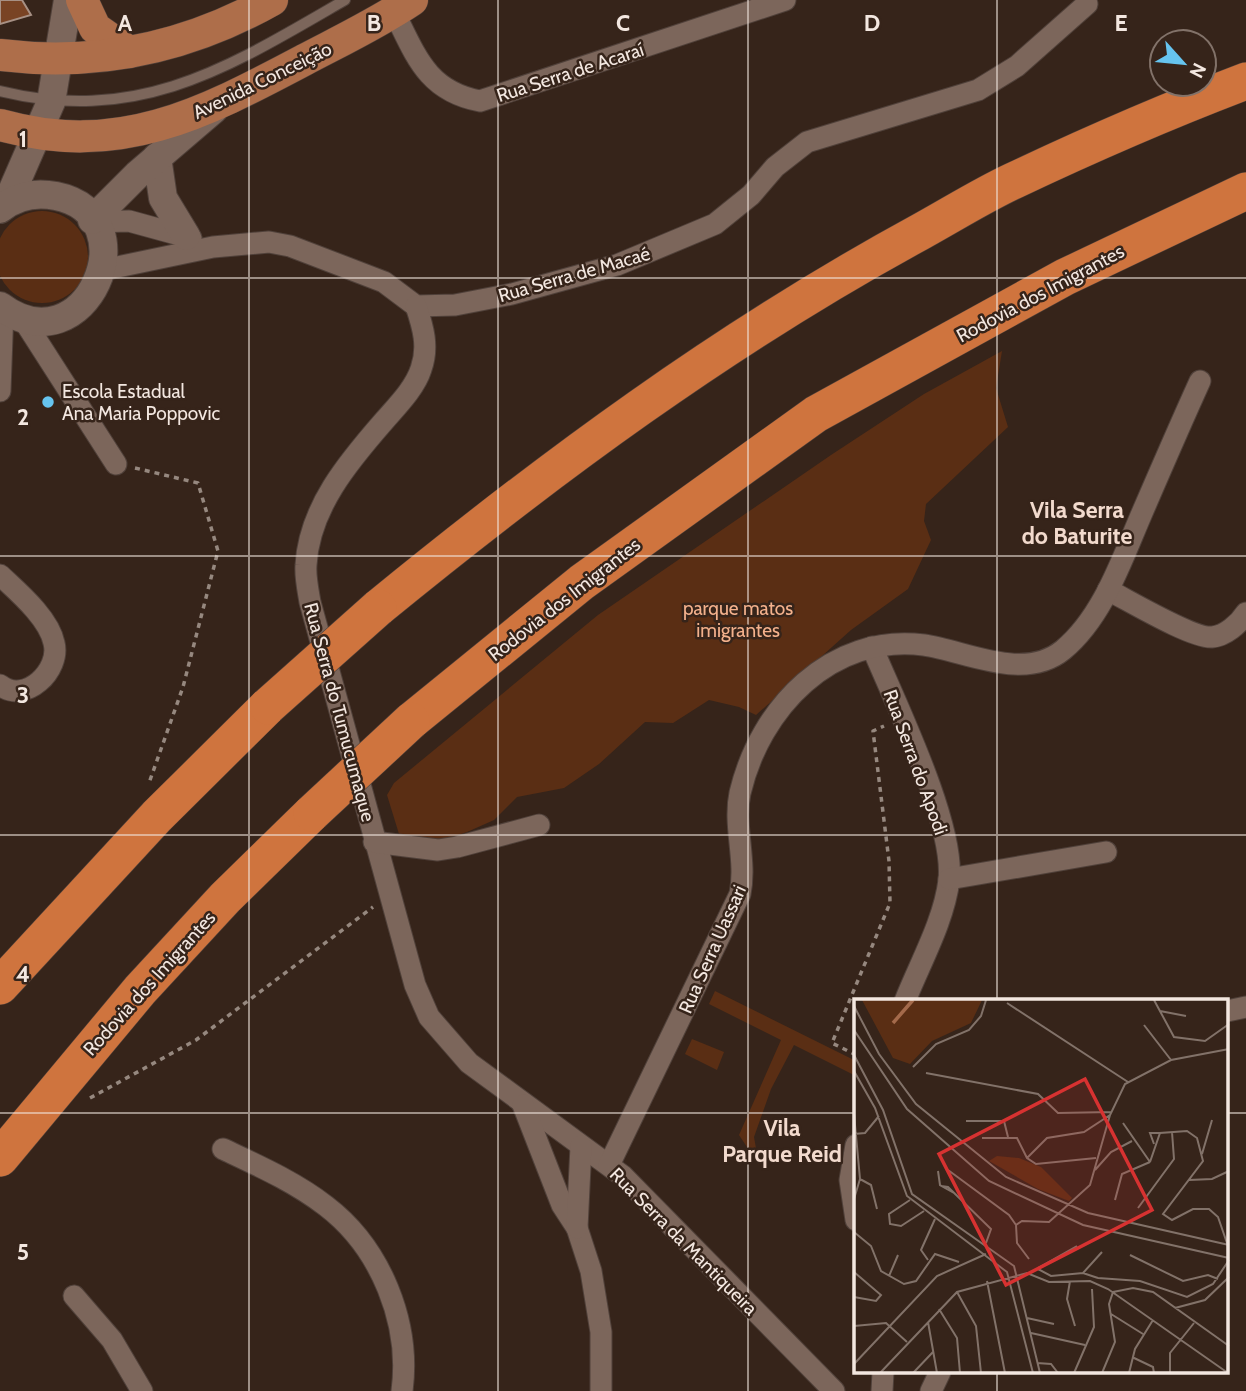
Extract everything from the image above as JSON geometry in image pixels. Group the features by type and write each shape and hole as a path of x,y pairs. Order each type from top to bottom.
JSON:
{"highway":[{"path":"0,986 157,816 268,706 378,608 494,513 588,442 694,368 846,272 1012,181 1246,81"},
{"name":"Rodovia dos Imigrantes","path":"0,1158 140,990 225,898 411,721 582,582 816,414 1065,277 1246,191"}],"main road":[{"path":"82,0 95,28 129,52"},
{"path":"0,55 60,59 129,52 194,38 272,0"},
{"name":"Avenida Conceição","path":"0,125 37,134 85,135 134,131 176,121 217,106 403,6"}],"street":[{"path":"4,206 51,102 68,0"},
{"name":"Rua Serra de Acaraí","path":"403,6 419,63 440,87 457,97 480,101 785,0"},
{"name":"Rua Serra de Macaé","path":"416,306 456,305 512,294 617,265 678,241 715,224 751,195 775,167 807,142 978,90 1017,66 1087,5"},
{"path":"93,221 157,157 217,106"},
{"path":"157,157 163,198 186,236"},
{"path":"4,206 25,196 53,195 79,206 93,221 101,237 103,270 89,299 76,310 46,321 9,311"},
{"path":"93,221 129,221 186,236 213,247"},
{"path":"103,270 213,247 251,242 290,246 384,282 416,306"},
{"name":"Rua Serra do Tumucumaque","path":"416,306 426,335 422,368 402,400 348,462 330,493 309,542 306,566 310,602 402,947 429,1017 470,1063 523,1105"},
{"path":"0,391 9,311"},
{"path":"9,311 116,464"},
{"name":"Rua Serra Uassari","path":"609,1166 740,894 744,874 740,796 749,764 767,726 793,691 819,669 849,652 872,647 922,645 991,662 1027,663 1062,650 1108,590 1199,381"},
{"path":"0,575 44,624 54,641 55,656 51,669 33,686 18,691 6,690 0,685"},
{"path":"1108,590 1192,632 1210,638 1225,634 1246,613"},
{"name":"Rua Serra do Apodi","path":"872,647 939,817 949,879 943,907 906,999"},
{"path":"374,842 438,850 539,825"},
{"path":"949,879 1106,852"},
{"path":"1228,1012 1246,1007"},
{"path":"523,1105 562,1205 578,1228"},
{"name":"Rua Serra da Mantiqueira","path":"523,1105 609,1166 834,1391"},
{"path":"581,1146 578,1228 598,1302 601,1391"},
{"path":"223,1149 289,1181 326,1206 365,1247 381,1272 394,1303 403,1340 402,1391"},
{"path":"854,1157 850,1180 854,1207"},
{"path":"74,1296 112,1340 142,1391"},
{"path":"931,1391 939,1374"}],"lane":[{"path":"0,91 51,102 140,96 204,77 238,61 345,0"}],"path":[{"path":"116,464 198,483 218,551 183,687 147,788"},
{"path":"854,1054 832,1043 890,903 889,861 873,731 901,718"},
{"path":"89,1098 195,1040 389,895"}],"green space":[{"path":"33,212 51,212 68,219 80,231 87,248 87,266 80,283 68,295 51,302 33,302 16,295 4,283 -1,272 -1,242 4,231 16,219"},
{"name":"parque matos imigrantes","path":"1002,351 996,388 1008,427 926,504 924,521 931,540 908,589 851,630 756,715 739,707 709,700 673,723 645,722 599,764 564,788 517,797 494,820 467,832 430,845 399,834 387,795 394,783 598,615 924,394"},
{"path":"715,991 854,1060 854,1075 794,1045 771,1089 754,1137 759,1165 739,1135 781,1040 709,1004"},
{"path":"692,1039 724,1052 717,1070 685,1054"}],"building":[{"path":"0,0 22,0 31,15 0,24"}],"place":[{"name":"Escola Estadual Ana Maria Poppovic","path":"48,402"}],"district":[{"name":"Vila Serra do Baturite","path":"1077,523"},
{"name":"Vila Parque Reid","path":"782,1141"}]}
